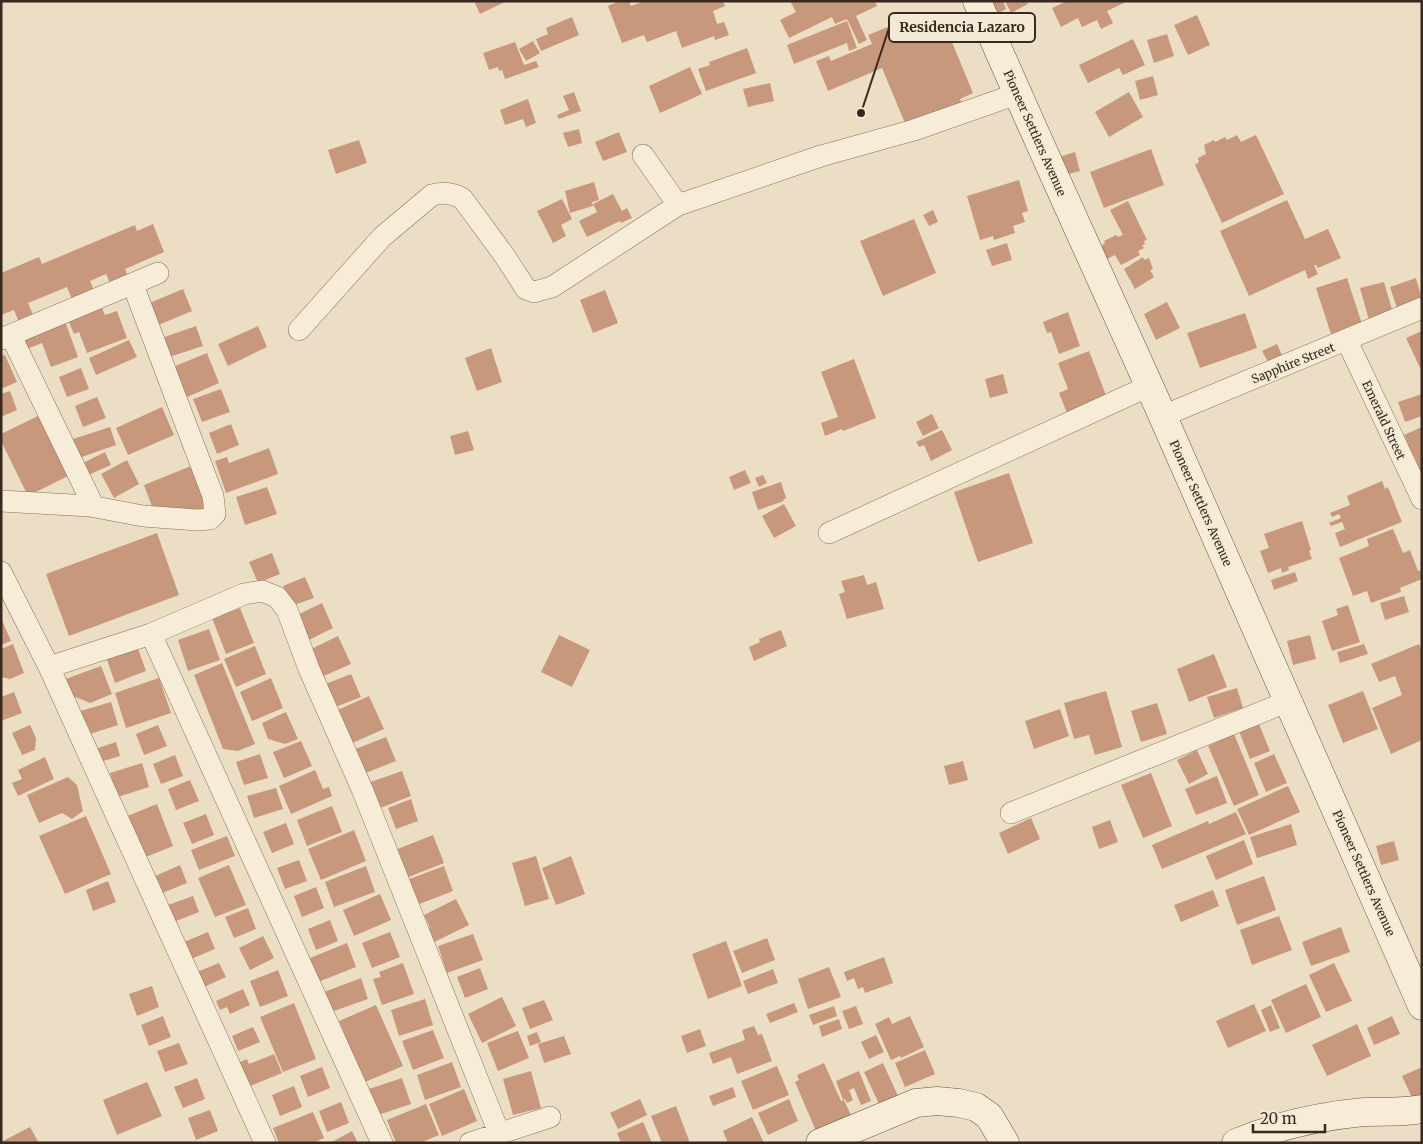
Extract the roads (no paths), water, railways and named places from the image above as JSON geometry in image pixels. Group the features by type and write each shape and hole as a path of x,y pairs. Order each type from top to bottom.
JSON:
{"street":[{"name":"Pioneer Settlers Avenue","path":"977,1 1289,700 1422,1006"},
{"path":"299,330 382,237 432,195 442,192 452,193 462,198 504,255 526,289 534,292 552,287 678,205 821,156 914,130 1017,94"},
{"path":"643,156 678,205"},
{"path":"94,507 6,338 158,273"},
{"path":"1,501 94,507 143,516 198,520 210,519 215,514 216,508 213,496 133,285"},
{"name":"Sapphire Street","path":"1163,416 1347,341 1422,308"},
{"name":"Emerald Street","path":"1347,341 1422,499"},
{"path":"829,533 1149,386"},
{"path":"1,572 49,667 266,1143"},
{"path":"49,667 151,634 244,594 262,592 277,597 287,610 309,669 362,789 499,1133"},
{"path":"151,634 382,1143"},
{"path":"1011,813 1289,700"},
{"path":"820,1143 916,1103 937,1101 976,1107 989,1116 1005,1143"},
{"path":"1236,1143 1283,1126 1318,1119 1358,1113 1405,1112 1422,1109"},
{"path":"470,1143 550,1117"}],"place":[{"name":"Residencia Lazaro","path":"861,113"}]}
